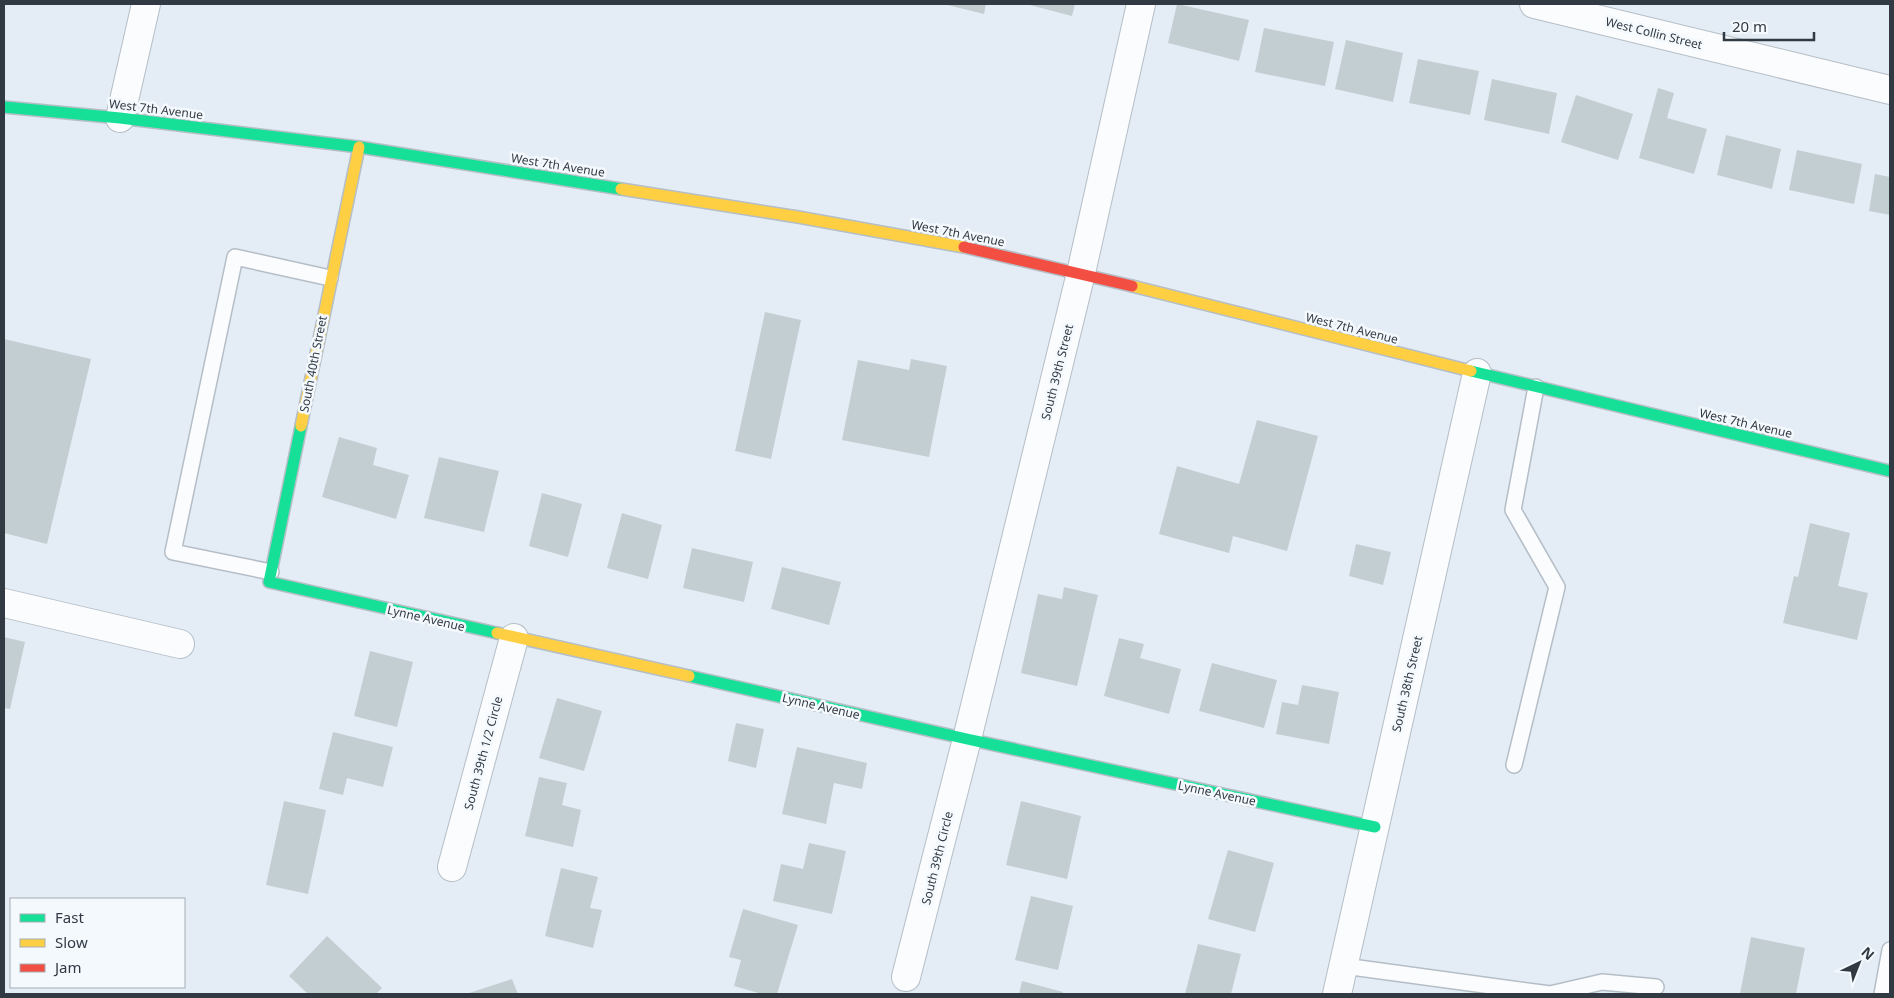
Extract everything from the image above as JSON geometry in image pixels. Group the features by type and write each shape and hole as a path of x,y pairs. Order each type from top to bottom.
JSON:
{"main road":[{"name":"West 7th Avenue","path":"4,107 120,118 359,147 807,219 985,251 1080,273 1477,374 1890,471"},
{"name":"South 40th Street","path":"270,577 330,278 359,147"},
{"name":"Lynne Avenue","path":"270,577 514,638 967,739 1375,827"}],"street":[{"path":"120,118 146,4"},
{"name":"South 39th Street","path":"967,739 1080,273 1141,4"},
{"name":"West Collin Street","path":"1534,4 1890,90"},
{"name":"South 38th Street","path":"1337,994 1477,374"},
{"path":"4,603 180,644"},
{"name":"South 39th 1/2 Circle","path":"452,867 514,638"},
{"name":"South 39th Circle","path":"906,977 967,739"}],"lane":[{"path":"270,577 173,552 235,257 330,278"},
{"path":"1514,765 1557,587 1513,510 1536,388"},
{"path":"1882,994 1890,950"},
{"path":"1344,966 1550,994 1602,982 1656,987"}],"building":[{"path":"943,4 986,4 984,14"},
{"path":"1026,4 1075,4 1072,16"},
{"path":"1177,4 1249,20 1239,61 1168,43"},
{"path":"1264,28 1334,42 1325,86 1255,72"},
{"path":"1346,40 1403,53 1393,102 1335,89"},
{"path":"1418,59 1479,71 1470,115 1409,103"},
{"path":"1492,79 1557,93 1549,134 1484,120"},
{"path":"1658,88 1674,93 1667,118 1707,129 1694,174 1639,158"},
{"path":"1576,95 1633,114 1618,160 1561,142"},
{"path":"1726,135 1781,149 1772,189 1717,175"},
{"path":"1797,150 1862,164 1854,204 1789,190"},
{"path":"1875,174 1890,177 1890,215 1869,211"},
{"path":"765,312 801,320 771,459 735,451"},
{"path":"4,339 91,359 47,544 4,533"},
{"path":"911,359 947,366 929,457 842,440 858,360 909,370"},
{"path":"1257,420 1318,436 1287,551 1233,536 1229,553 1159,534 1177,466 1239,484"},
{"path":"339,437 377,448 373,465 409,475 396,519 322,497"},
{"path":"439,457 499,471 484,532 424,518"},
{"path":"542,493 582,504 568,557 529,546"},
{"path":"622,513 662,525 648,579 607,568"},
{"path":"1810,523 1850,533 1838,586 1868,593 1857,640 1783,623 1794,576 1798,577"},
{"path":"1356,544 1391,552 1383,585 1349,576"},
{"path":"692,548 753,562 744,602 683,588"},
{"path":"782,567 841,582 829,625 771,609"},
{"path":"1064,587 1098,595 1077,686 1021,673 1038,594 1062,599"},
{"path":"4,637 25,642 10,709 4,708"},
{"path":"1119,638 1144,644 1140,658 1181,669 1169,714 1104,696"},
{"path":"370,651 413,662 397,727 354,716"},
{"path":"1212,663 1277,680 1264,728 1199,711"},
{"path":"1302,685 1339,692 1329,744 1276,734 1282,702 1298,705"},
{"path":"557,698 602,711 584,771 539,758"},
{"path":"736,723 764,729 756,768 728,761"},
{"path":"333,732 393,747 383,787 347,778 343,795 319,789"},
{"path":"797,747 867,763 862,789 834,783 826,824 782,814"},
{"path":"539,777 567,783 562,805 581,810 573,847 525,836"},
{"path":"284,801 326,810 308,894 266,885"},
{"path":"1021,801 1081,816 1067,879 1006,865"},
{"path":"809,843 846,851 832,914 773,901 781,864 803,869"},
{"path":"1228,850 1274,863 1255,932 1208,919"},
{"path":"561,868 598,877 590,908 602,910 593,948 545,936"},
{"path":"1031,896 1073,906 1058,970 1015,960"},
{"path":"743,909 798,925 777,994 762,994 734,986 741,960 729,957"},
{"path":"327,936 382,988 376,994 308,994 289,976"},
{"path":"1751,937 1805,948 1796,994 1740,994"},
{"path":"1198,944 1241,954 1231,994 1185,994"},
{"path":"512,979 518,994 466,994"},
{"path":"1022,981 1063,992 1062,994 1019,994"}],"traffic: fast":[{"path":"4,107 120,118 359,147 621,189"},
{"path":"1471,371 1890,471"},
{"path":"301,426 269,582 497,633"},
{"path":"689,676 967,739 1375,827"}],"traffic: slow":[{"path":"301,426 359,147"},
{"path":"621,189 798,217 964,247"},
{"path":"1132,286 1471,371"},
{"path":"497,633 689,676"}],"traffic: jam":[{"path":"964,247 1132,286"}]}
